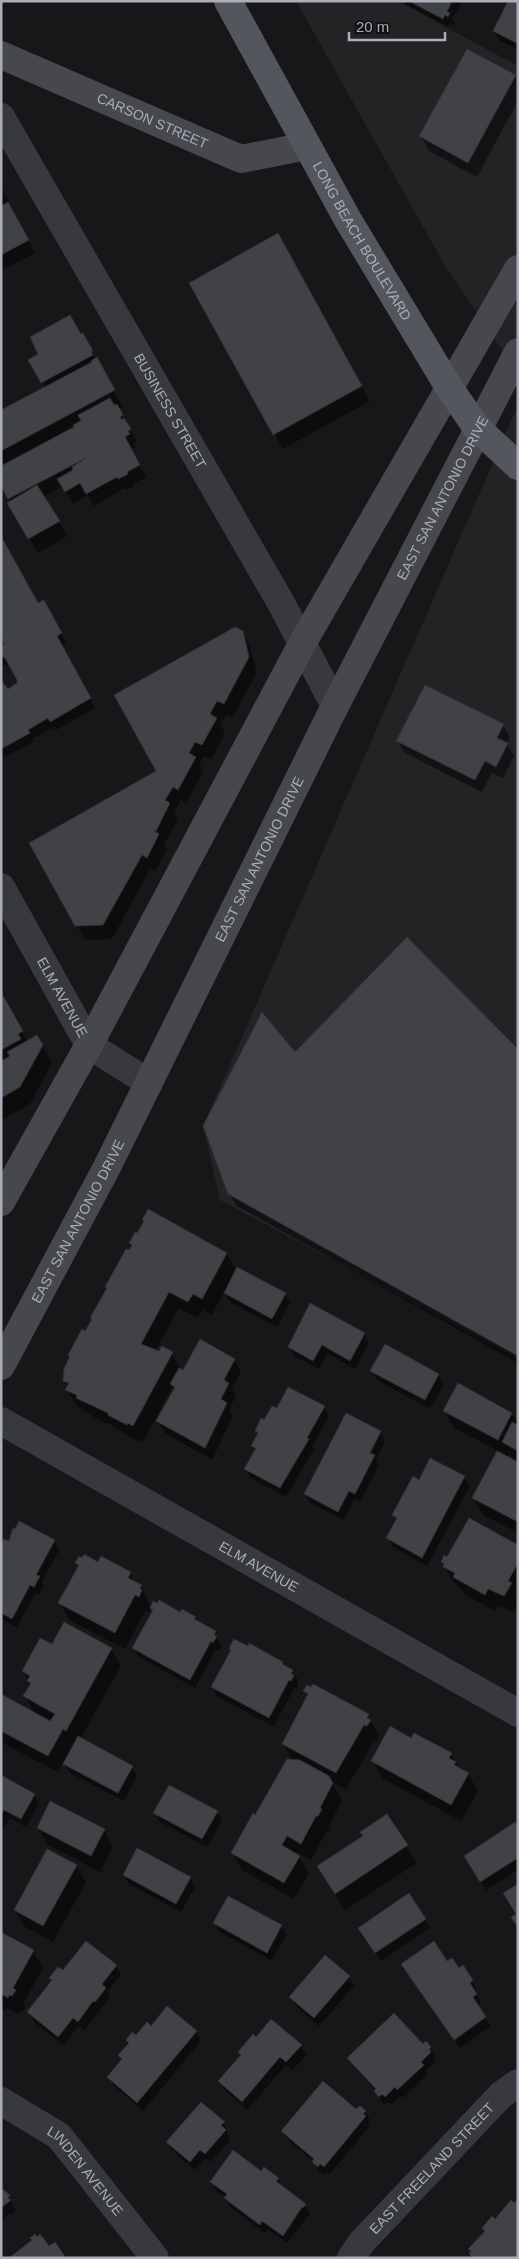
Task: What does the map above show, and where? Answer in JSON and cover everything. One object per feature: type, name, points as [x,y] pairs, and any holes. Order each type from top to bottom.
[{"type":"main road","name":"LONG BEACH BOULEVARD","points":[[228,1],[348,220],[450,389],[477,428],[518,466]]},
{"type":"main road","name":"CARSON STREET","points":[[1,55],[241,159],[308,146]]},
{"type":"main road","points":[[1,1202],[90,1045],[303,642],[518,269]]},
{"type":"main road","name":"EAST SAN ANTONIO DRIVE","points":[[1,1366],[107,1167],[335,706],[380,622],[477,428],[518,352]]},
{"type":"street","name":"BUSINESS STREET","points":[[1,117],[303,642],[335,706]]},
{"type":"street","name":"ELM AVENUE","points":[[1,887],[90,1045],[149,1083]]},
{"type":"street","name":"ELM AVENUE","points":[[1,1421],[518,1713]]},
{"type":"street","name":"EAST FREELAND STREET","points":[[351,2258],[361,2243],[494,2102],[518,2082]]},
{"type":"street","name":"LINDEN AVENUE","points":[[1,2101],[59,2136],[155,2258]]},
{"type":"shaded area","points":[[296,1],[398,1],[518,66],[518,374],[444,264]]},
{"type":"shaded area","points":[[518,405],[518,1359],[220,1200],[203,1126]]},
{"type":"building","points":[[409,1],[452,1],[447,12],[450,13],[448,17],[445,15],[443,19]]},
{"type":"building","points":[[508,1],[518,1],[518,44],[493,31]]},
{"type":"building","points":[[467,49],[516,75],[468,163],[419,136]]},
{"type":"building","points":[[8,202],[29,240],[1,255],[1,206]]},
{"type":"building","points":[[278,233],[362,386],[273,435],[189,283]]},
{"type":"building","points":[[70,315],[81,334],[83,333],[93,351],[91,352],[93,355],[41,383],[28,360],[38,354],[30,337]]},
{"type":"building","points":[[97,357],[115,390],[1,451],[1,410],[92,362]]},
{"type":"building","points":[[110,398],[114,405],[117,404],[123,415],[120,417],[122,420],[124,418],[131,429],[128,431],[130,434],[125,437],[140,465],[127,472],[128,474],[118,479],[117,477],[86,494],[80,483],[65,492],[57,479],[73,470],[72,467],[86,458],[8,499],[1,486],[1,466],[74,427],[73,425],[81,421],[78,415]]},
{"type":"building","points":[[37,485],[60,521],[28,539],[7,503]]},
{"type":"building","points":[[1,536],[38,603],[44,600],[62,633],[57,636],[91,698],[50,722],[48,718],[28,730],[30,733],[1,749],[1,680],[8,689],[17,683],[17,680],[5,658],[1,656],[1,645],[4,644],[1,638],[3,636],[1,633]]},
{"type":"building","points":[[235,627],[243,631],[249,657],[224,704],[217,701],[210,714],[217,718],[202,745],[195,742],[189,753],[196,757],[178,790],[173,787],[165,800],[170,803],[156,831],[153,830],[159,834],[147,858],[142,855],[103,925],[75,926],[29,843],[156,771],[114,695]]},
{"type":"building","points":[[425,685],[504,724],[497,738],[508,743],[496,767],[485,761],[475,780],[396,741]]},
{"type":"building","points":[[407,937],[518,1049],[518,1356],[228,1194],[203,1126],[262,1012],[295,1052]]},
{"type":"building","points":[[1,992],[23,1031],[18,1034],[21,1039],[1,1050]]},
{"type":"building","points":[[37,1035],[43,1045],[20,1087],[1,1098],[1,1061],[10,1056],[7,1052]]},
{"type":"building","points":[[148,1209],[227,1253],[202,1299],[193,1294],[188,1302],[169,1292],[141,1344],[159,1351],[162,1346],[173,1352],[133,1426],[128,1423],[127,1425],[108,1415],[108,1413],[76,1398],[77,1395],[65,1390],[69,1383],[63,1381],[64,1369],[70,1356],[68,1355],[82,1329],[85,1331],[92,1319],[90,1318],[107,1288],[105,1287],[126,1249],[129,1250],[132,1245],[129,1243],[144,1221],[142,1220]]},
{"type":"building","points":[[237,1267],[286,1293],[272,1319],[224,1293]]},
{"type":"building","points":[[310,1303],[365,1333],[350,1361],[322,1345],[313,1361],[288,1347]]},
{"type":"building","points":[[200,1339],[235,1359],[224,1380],[229,1383],[221,1399],[227,1403],[205,1448],[156,1421],[175,1387],[170,1384],[179,1368],[183,1370]]},
{"type":"building","points":[[385,1344],[439,1374],[425,1400],[370,1371]]},
{"type":"building","points":[[458,1383],[512,1413],[498,1440],[443,1411]]},
{"type":"building","points":[[288,1387],[325,1406],[307,1438],[309,1439],[280,1488],[244,1469],[256,1448],[251,1446],[258,1433],[255,1431],[261,1418],[264,1420],[272,1406],[277,1408]]},
{"type":"building","points":[[346,1413],[381,1431],[370,1453],[375,1455],[355,1494],[349,1491],[338,1512],[304,1494]]},
{"type":"building","points":[[512,1422],[518,1425],[518,1451],[502,1442]]},
{"type":"building","points":[[497,1451],[518,1462],[518,1522],[472,1498]]},
{"type":"building","points":[[430,1458],[465,1476],[422,1558],[386,1538],[397,1518],[392,1515],[413,1476],[419,1480]]},
{"type":"building","points":[[469,1518],[518,1545],[518,1563],[508,1581],[512,1583],[504,1596],[488,1589],[485,1595],[453,1577],[455,1573],[443,1567],[444,1563],[441,1562],[444,1555],[447,1557]]},
{"type":"building","points":[[19,1521],[55,1540],[36,1575],[40,1576],[34,1587],[30,1585],[12,1619],[1,1613],[1,1543],[4,1539],[9,1541],[13,1528],[15,1529]]},
{"type":"building","points":[[84,1554],[98,1562],[101,1556],[131,1572],[128,1578],[142,1585],[139,1597],[135,1595],[115,1633],[58,1603],[79,1565],[75,1563],[79,1556],[82,1558]]},
{"type":"building","points":[[159,1600],[180,1612],[182,1609],[196,1617],[194,1619],[216,1631],[214,1635],[217,1636],[213,1643],[211,1641],[190,1680],[132,1648],[153,1610],[150,1608],[153,1601],[157,1603]]},
{"type":"building","points":[[64,1622],[112,1648],[66,1731],[63,1729],[48,1756],[1,1731],[1,1694],[50,1721],[55,1714],[23,1696],[31,1683],[27,1681],[30,1676],[22,1671],[40,1638],[52,1644]]},
{"type":"building","points":[[234,1639],[248,1646],[249,1643],[283,1662],[282,1664],[293,1670],[291,1674],[294,1675],[291,1681],[289,1680],[269,1718],[211,1687],[231,1650],[229,1648]]},
{"type":"building","points":[[313,1684],[369,1714],[367,1718],[371,1720],[367,1726],[364,1725],[336,1773],[282,1744],[308,1694],[303,1691],[307,1685],[311,1687]]},
{"type":"building","points":[[390,1726],[411,1738],[414,1733],[452,1753],[449,1758],[456,1762],[454,1765],[469,1773],[451,1805],[371,1761]]},
{"type":"building","points":[[78,1736],[133,1766],[118,1793],[63,1764]]},
{"type":"building","points":[[287,1759],[300,1760],[329,1776],[333,1783],[320,1808],[322,1809],[318,1816],[316,1816],[301,1844],[287,1836],[282,1845],[300,1856],[284,1883],[231,1853],[253,1813],[255,1815]]},
{"type":"building","points":[[1,1775],[35,1794],[21,1819],[4,1810],[1,1815]]},
{"type":"building","points":[[169,1785],[218,1811],[202,1839],[153,1813]]},
{"type":"building","points":[[50,1801],[105,1829],[91,1856],[37,1828]]},
{"type":"building","points":[[387,1814],[408,1845],[335,1894],[317,1866],[363,1836],[360,1832]]},
{"type":"building","points":[[515,1822],[518,1827],[518,1858],[480,1882],[464,1856]]},
{"type":"building","points":[[137,1848],[191,1877],[176,1904],[123,1875]]},
{"type":"building","points":[[47,1849],[77,1865],[43,1926],[14,1910]]},
{"type":"building","points":[[518,1884],[518,1928],[511,1917],[516,1914],[503,1893]]},
{"type":"building","points":[[409,1893],[426,1919],[375,1953],[358,1928]]},
{"type":"building","points":[[228,1896],[282,1925],[267,1953],[213,1923]]},
{"type":"building","points":[[1,1932],[34,1950],[13,1988],[16,1990],[8,1998],[1,1994]]},
{"type":"building","points":[[86,1941],[117,1965],[102,1984],[106,1988],[95,2002],[93,2001],[78,2022],[73,2018],[58,2037],[27,2012],[52,1980],[49,1978],[58,1967],[63,1970]]},
{"type":"building","points":[[434,1941],[447,1961],[452,1958],[459,1968],[463,1965],[473,1980],[470,1983],[477,1994],[473,1997],[486,2017],[454,2040],[401,1964]]},
{"type":"building","points":[[325,1955],[350,1976],[314,2018],[289,1997]]},
{"type":"building","points":[[167,2006],[197,2031],[137,2103],[107,2077],[122,2059],[118,2055],[129,2043],[126,2040],[132,2032],[136,2035],[147,2022],[151,2026]]},
{"type":"building","points":[[394,2013],[423,2044],[426,2041],[431,2047],[429,2049],[431,2052],[421,2062],[424,2065],[397,2090],[395,2087],[385,2097],[382,2094],[379,2097],[374,2091],[376,2089],[347,2058]]},
{"type":"building","points":[[271,2019],[302,2045],[286,2062],[280,2057],[242,2102],[218,2081],[241,2055],[238,2052],[253,2034],[256,2037]]},
{"type":"building","points":[[323,2081],[356,2109],[360,2106],[366,2111],[363,2114],[366,2116],[324,2167],[320,2164],[318,2167],[312,2162],[314,2159],[281,2131]]},
{"type":"building","points":[[201,2102],[225,2122],[221,2125],[226,2130],[205,2154],[200,2150],[190,2162],[166,2142]]},
{"type":"building","points":[[233,2150],[261,2171],[264,2167],[279,2178],[276,2181],[306,2204],[283,2236],[262,2221],[260,2225],[224,2198],[227,2194],[210,2182]]},
{"type":"building","points":[[1,2188],[10,2195],[8,2198],[11,2200],[1,2208]]},
{"type":"building","points":[[511,2200],[514,2203],[518,2202],[518,2258],[479,2258],[477,2256],[473,2258],[469,2254],[471,2251],[468,2249],[485,2231],[482,2228],[492,2216],[495,2219]]},
{"type":"building","points":[[35,2234],[37,2237],[40,2234],[49,2246],[55,2242],[66,2258],[9,2258],[32,2240],[30,2238]]}]
